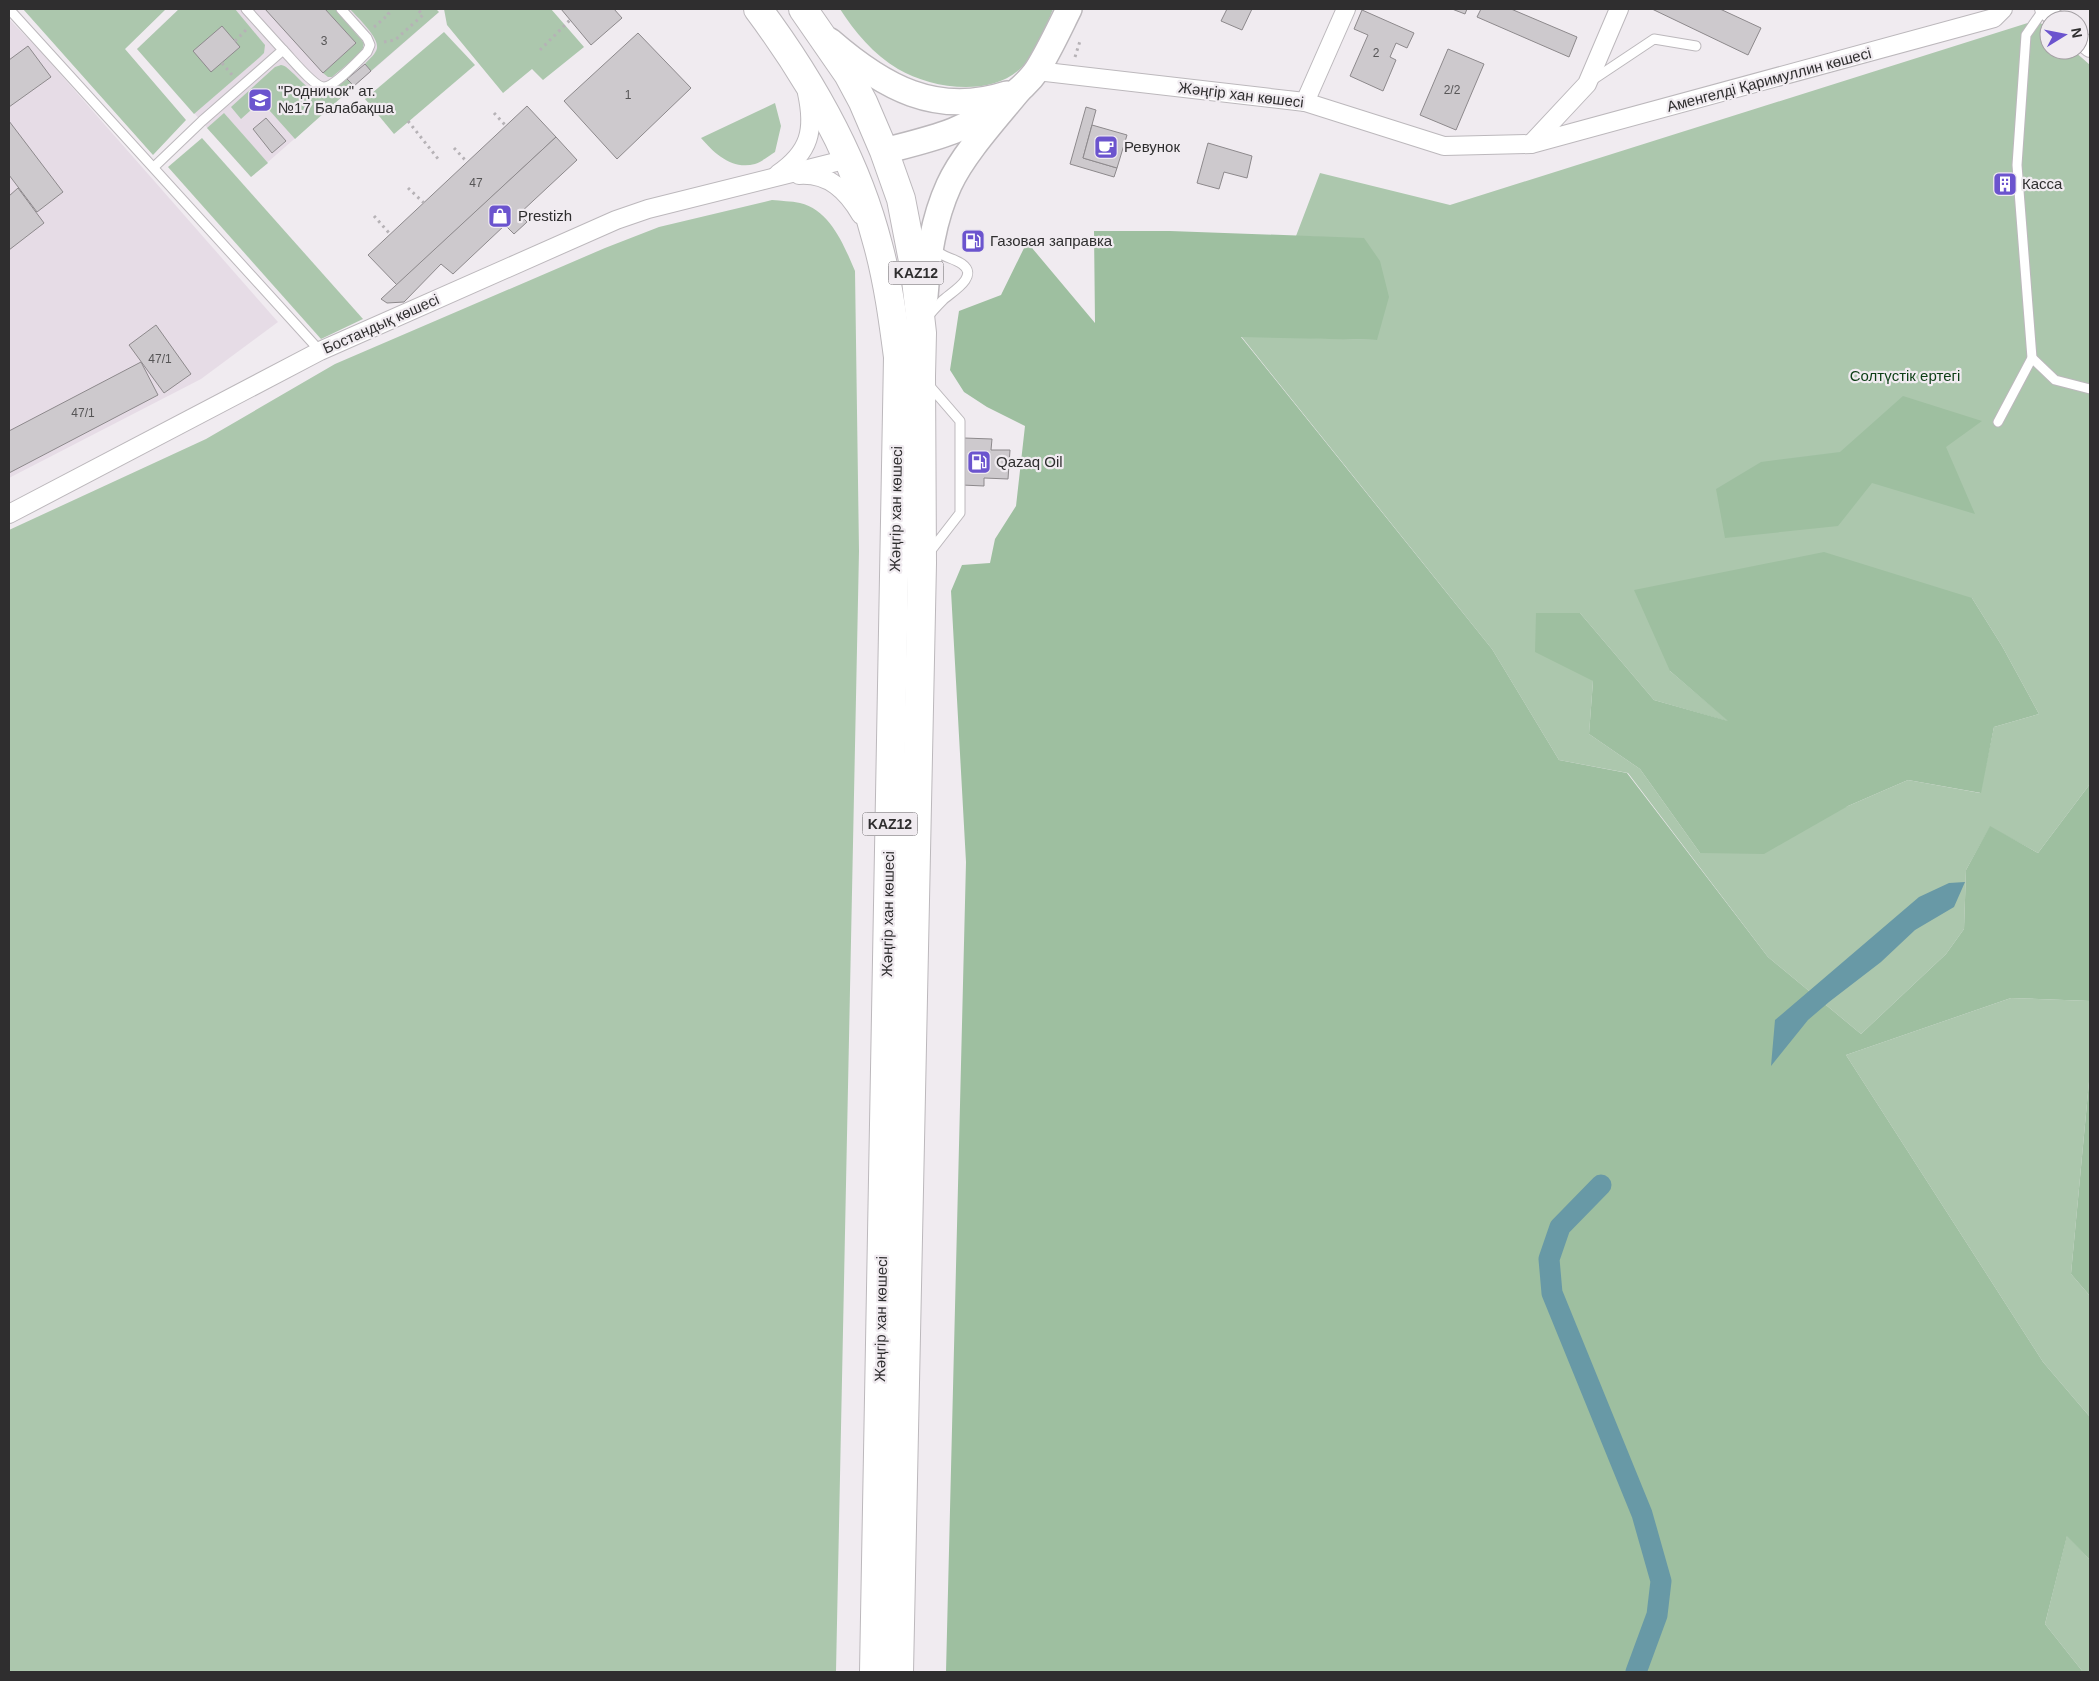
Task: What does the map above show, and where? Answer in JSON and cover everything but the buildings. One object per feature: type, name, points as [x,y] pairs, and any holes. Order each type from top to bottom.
[{"type":"main road","name":"Жәңгір хан көшесі","points":[[758,9],[792,55],[814,90],[848,160],[870,216],[878,244],[890,293],[898,357],[874,1672]]},
{"type":"main road","points":[[922,332],[928,259],[935,221],[949,183],[973,147],[1037,70],[1069,9]]},
{"type":"main road","name":"Жәңгір хан көшесі","points":[[809,17],[848,74],[863,102],[884,150],[901,199],[915,271],[922,332],[922,563],[899,1672]]},
{"type":"main road","points":[[809,17],[864,69],[906,92],[929,100],[952,102],[977,101],[1019,90]]},
{"type":"main road","points":[[848,160],[948,134],[970,125],[1019,90]]},
{"type":"street","points":[[1305,102],[1346,9]]},
{"type":"street","points":[[1531,144],[1587,84],[1619,9]]},
{"type":"street","name":"Аменгелді Қаримуллин көшесі","points":[[1531,144],[1994,18],[2003,9]]},
{"type":"street","points":[[771,178],[791,165],[807,145],[812,121],[808,94],[792,55]]},
{"type":"street","name":"Жәңгір хан көшесі","points":[[1037,70],[1305,102],[1444,146],[1531,144]]},
{"type":"street","points":[[771,178],[848,160]]},
{"type":"street","points":[[771,178],[810,174],[832,181],[851,199],[878,244]]},
{"type":"street","name":"Бостандық көшесі","points":[[9,514],[320,351],[616,220],[771,178]]},
{"type":"lane","points":[[9,9],[320,351]]},
{"type":"lane","points":[[246,9],[316,84],[324,87],[331,85],[360,59],[367,52],[370,45],[365,36],[341,9]]},
{"type":"lane","points":[[1998,422],[2032,358],[2017,165],[2026,36],[2039,22]]},
{"type":"lane","points":[[1587,84],[1654,39],[1696,46]]},
{"type":"lane","points":[[154,167],[202,121],[284,50]]},
{"type":"lane","points":[[922,332],[927,319],[935,307],[962,285],[966,276],[962,263],[943,256],[936,251],[933,232]]},
{"type":"lane","points":[[2032,358],[2055,380],[2090,388]]},
{"type":"lane","points":[[921,376],[960,421],[960,513],[922,563]]},
{"type":"path","points":[[370,45],[395,40],[423,15],[418,9]]},
{"type":"path","points":[[365,36],[389,14],[386,11]]},
{"type":"path","points":[[540,50],[570,20]]},
{"type":"path","points":[[249,79],[271,105],[267,108]]},
{"type":"path","points":[[494,113],[506,126]]},
{"type":"path","points":[[408,121],[439,160]]},
{"type":"path","points":[[454,148],[467,162]]},
{"type":"path","points":[[408,188],[424,203]]},
{"type":"path","points":[[374,216],[390,234]]},
{"type":"shaded area","name":"\"Родничок\" ат. №17 Балабақша","points":[[179,9],[436,9],[439,12],[251,177],[137,49]]},
{"type":"shaded area","points":[[9,19],[41,52],[278,322],[201,379],[9,478]]},
{"type":"green space","points":[[23,9],[166,9],[125,49],[186,120],[153,155]]},
{"type":"green space","points":[[179,9],[235,9],[265,45],[264,53],[260,57],[194,114],[137,49]]},
{"type":"green space","points":[[325,9],[335,9],[364,43],[362,52],[332,77],[328,77],[323,73],[356,43]]},
{"type":"green space","points":[[350,9],[436,9],[439,12],[371,71],[365,64],[375,52],[377,43],[375,38]]},
{"type":"green space","points":[[444,9],[551,9],[584,47],[543,80],[532,69],[503,93],[447,25]]},
{"type":"green space","points":[[840,9],[1053,9],[1037,46],[1023,66],[1010,76],[996,83],[962,87],[928,81],[898,69],[865,42]]},
{"type":"green space","name":"Солтүстік ертегі","points":[[2037,20],[2039,22],[2039,60],[2084,60],[2090,65],[2090,784],[2038,853],[1990,827],[1966,870],[1964,929],[1946,954],[1861,1034],[1768,957],[1628,773],[1559,760],[1492,649],[1241,336],[1377,340],[1364,239],[1296,236],[1320,173],[1450,205]],"holes":[[[1972,598],[2002,646],[2039,714],[1994,727],[1980,793],[1908,780],[1848,806],[1700,853],[1640,769],[1589,734],[1593,681],[1580,613],[1654,700],[1730,722],[1670,671]]]},
{"type":"green space","points":[[444,32],[475,65],[394,134],[365,99]]},
{"type":"green space","points":[[281,65],[288,68],[308,88],[319,93],[331,91],[347,79],[354,86],[295,139],[261,101],[241,119],[231,107],[275,67]]},
{"type":"green space","points":[[775,103],[781,126],[775,152],[755,164],[739,165],[731,163],[712,150],[701,138]]},
{"type":"green space","points":[[224,113],[268,163],[251,177],[207,128]]},
{"type":"green space","points":[[202,138],[363,319],[321,339],[168,167]]},
{"type":"green space","points":[[772,200],[800,203],[820,213],[835,230],[855,271],[859,551],[836,1672],[9,1672],[9,530],[206,439],[335,364],[605,248],[659,227]]},
{"type":"green space","points":[[1094,231],[1170,231],[1364,238],[1380,261],[1389,297],[1377,340],[1241,337],[1492,649],[1559,760],[1627,773],[1768,957],[1861,1034],[1946,954],[1964,929],[1966,870],[1990,826],[2038,853],[2090,784],[2090,1001],[2011,998],[1846,1055],[2043,1362],[2090,1417],[2090,1560],[2067,1536],[2045,1624],[2083,1672],[946,1672],[966,862],[951,591],[962,565],[990,563],[995,539],[1016,506],[1025,426],[987,407],[964,392],[950,370],[959,311],[1001,295],[1027,242],[1095,323]]},
{"type":"green space","points":[[1903,396],[1982,421],[1946,447],[1975,514],[1872,483],[1838,526],[1725,538],[1716,489],[1761,462],[1840,452]]},
{"type":"green space","points":[[1824,552],[1972,598],[2002,646],[2039,714],[1994,727],[1981,793],[1908,780],[1848,806],[1764,854],[1700,853],[1640,769],[1589,734],[1593,681],[1535,652],[1536,613],[1580,613],[1654,700],[1728,721],[1670,671],[1634,590]]},
{"type":"green space","points":[[2011,998],[2090,1001],[2090,1071],[2071,1274],[2090,1296],[2090,1417],[2043,1362],[1846,1055]]},
{"type":"green space","points":[[2090,1071],[2090,1296],[2071,1274]]},
{"type":"green space","points":[[2067,1535],[2090,1560],[2090,1672],[2083,1672],[2045,1624]]},
{"type":"water","points":[[1965,882],[1954,907],[1915,930],[1881,962],[1808,1020],[1771,1066],[1775,1020],[1919,897],[1949,883]]},
{"type":"waterway","points":[[1601,1185],[1560,1227],[1549,1259],[1552,1293],[1642,1514],[1661,1581],[1657,1615],[1636,1672]]},
{"type":"place","name":"\"Родничок\" ат. №17 Балабақша","points":[[260,100]]},
{"type":"place","name":"Ревунок","points":[[1106,147]]},
{"type":"place","name":"Касса","points":[[2005,184]]},
{"type":"place","name":"Prestizh","points":[[500,216]]},
{"type":"place","name":"Газовая заправка","points":[[973,241]]},
{"type":"place","name":"Qazaq Oil","points":[[979,462]]}]
